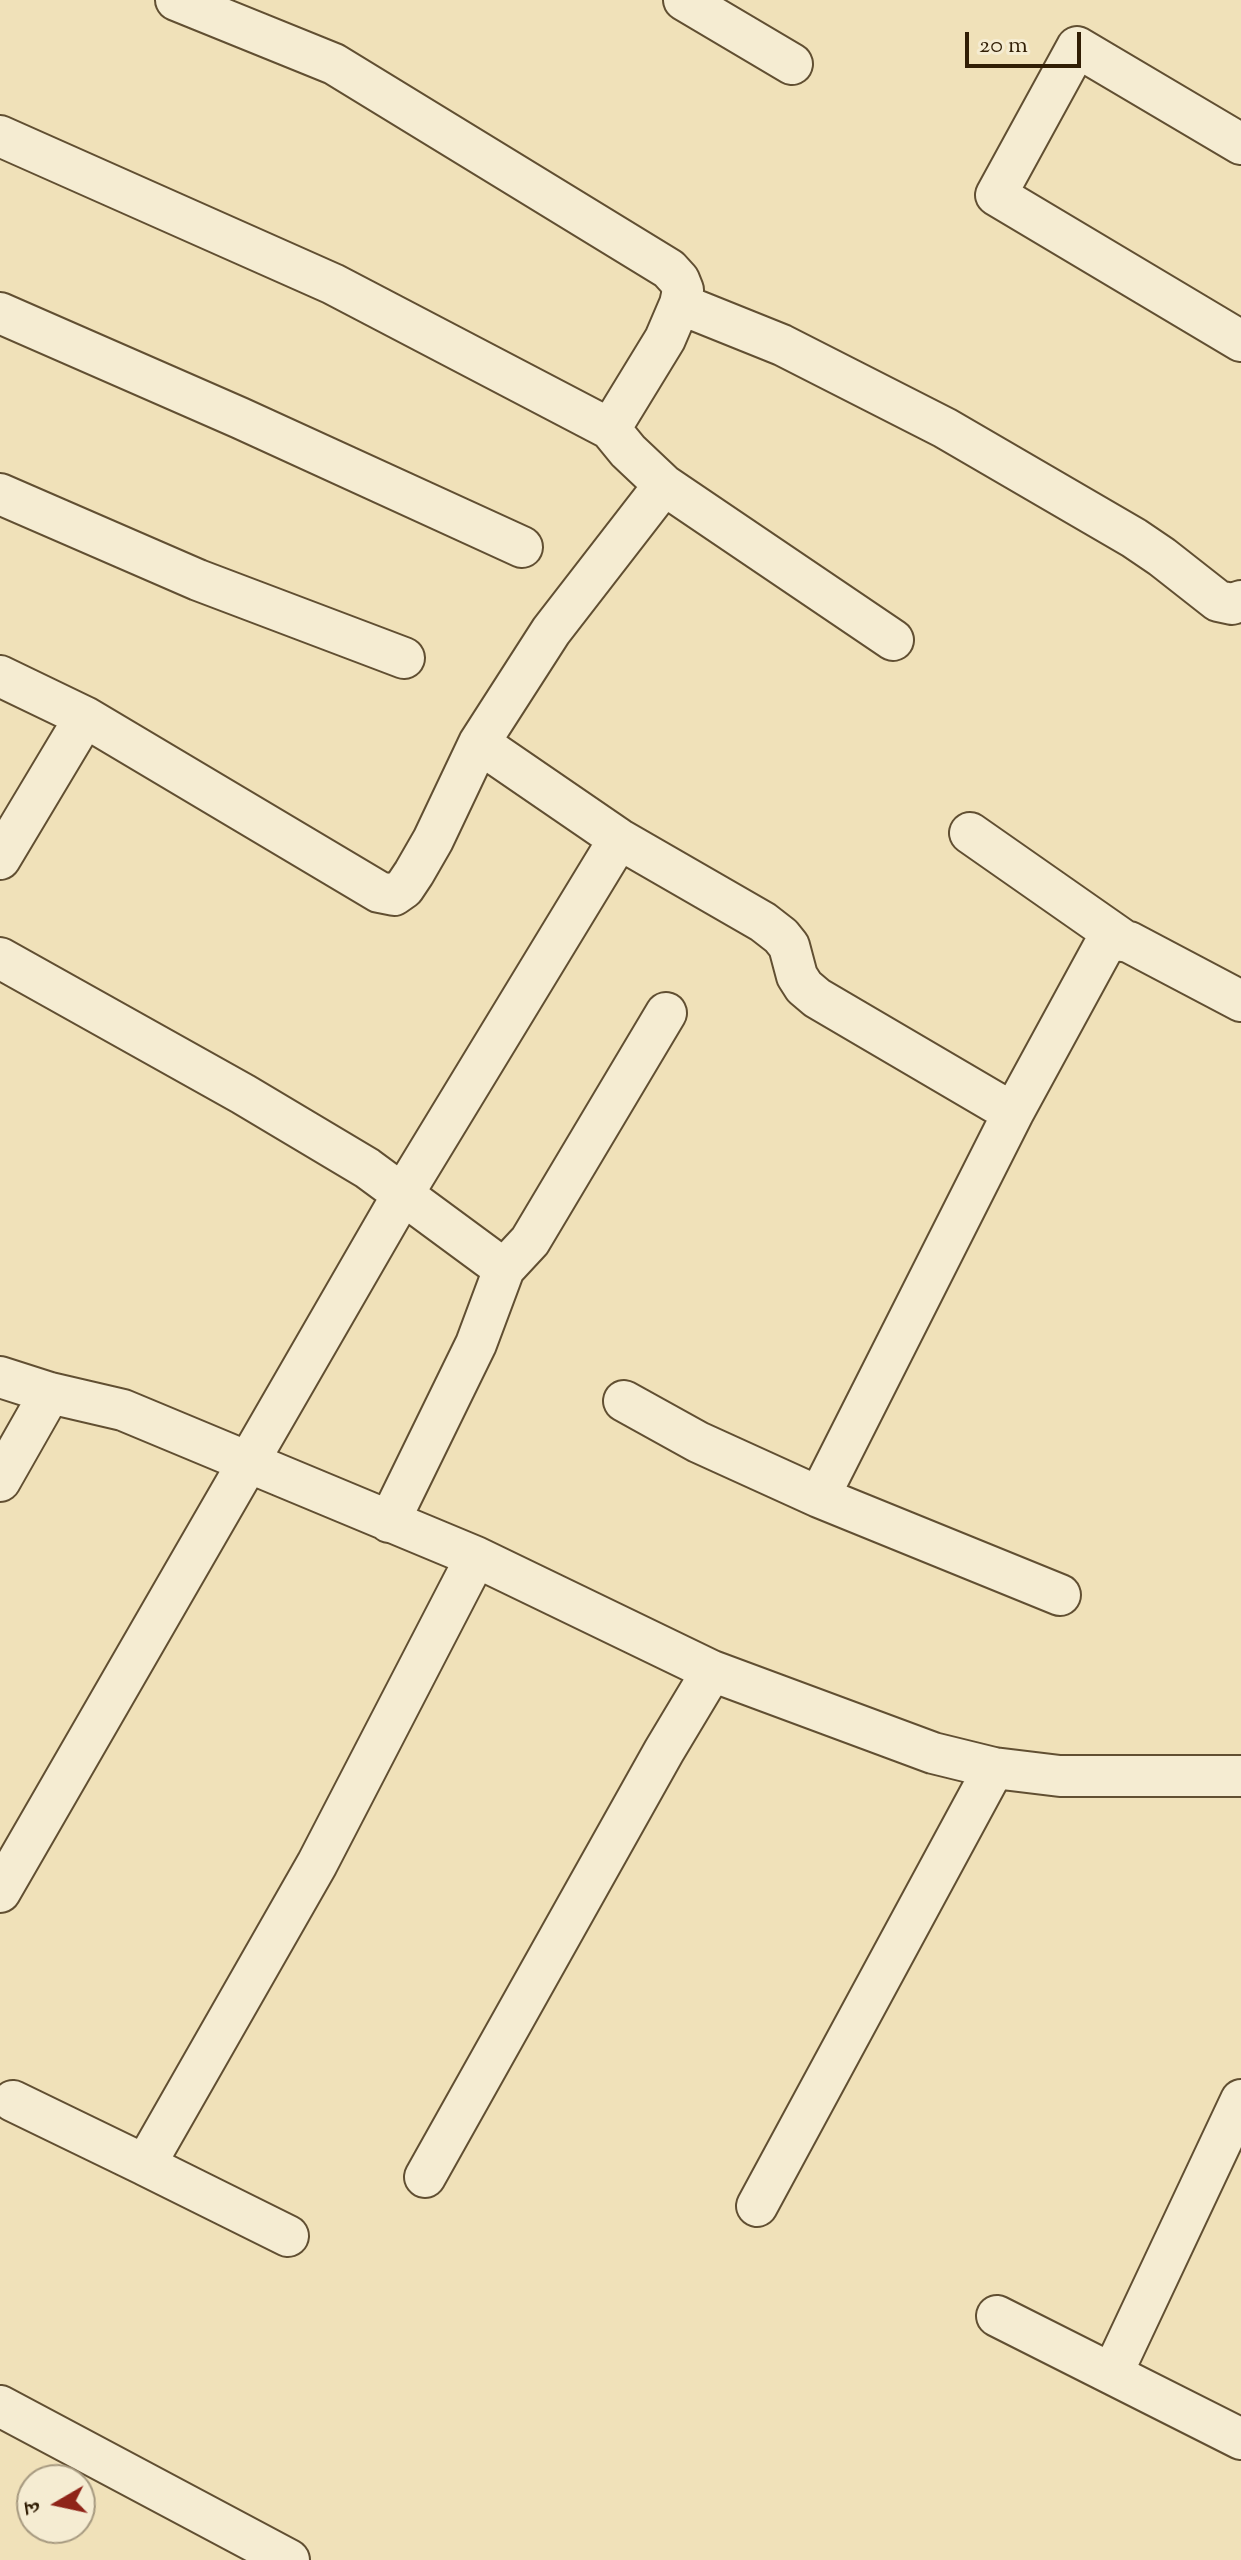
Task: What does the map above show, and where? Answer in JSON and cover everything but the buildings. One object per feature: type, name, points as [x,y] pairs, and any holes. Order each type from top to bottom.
[{"type":"street","points":[[176,0],[334,64],[669,269],[683,290],[680,304],[665,339],[610,429]]},
{"type":"street","points":[[684,0],[792,64]]},
{"type":"street","points":[[1241,144],[1077,47],[996,195],[1241,341]]},
{"type":"street","points":[[0,136],[333,284],[610,429],[664,485],[893,640]]},
{"type":"street","points":[[680,304],[782,345],[945,428],[1134,538],[1218,601],[1232,604],[1241,601]]},
{"type":"street","points":[[0,313],[522,547]]},
{"type":"street","points":[[0,676],[85,717],[387,895],[400,892],[433,840],[479,743],[551,631],[664,485]]},
{"type":"street","points":[[0,494],[198,580],[404,658]]},
{"type":"street","points":[[0,859],[85,717]]},
{"type":"street","points":[[479,743],[619,839],[763,922],[789,946],[797,976],[817,998],[1013,1113]]},
{"type":"street","points":[[970,833],[1123,940],[1241,1001]]},
{"type":"street","points":[[0,1892],[403,1194],[619,839]]},
{"type":"street","points":[[819,1497],[1013,1113],[1104,946],[1123,940]]},
{"type":"street","points":[[0,958],[243,1094],[367,1168],[504,1269]]},
{"type":"street","points":[[389,1522],[476,1344],[504,1269],[530,1241],[666,1013]]},
{"type":"street","points":[[0,1377],[50,1393],[123,1410],[476,1557],[712,1671],[933,1753],[994,1768],[1060,1776],[1241,1776]]},
{"type":"street","points":[[0,1481],[50,1393]]},
{"type":"street","points":[[624,1401],[698,1442],[819,1497],[1060,1595]]},
{"type":"street","points":[[145,2165],[317,1864],[476,1557]]},
{"type":"street","points":[[425,2177],[712,1671]]},
{"type":"street","points":[[757,2206],[994,1768]]},
{"type":"street","points":[[1112,2374],[1241,2100]]},
{"type":"street","points":[[13,2101],[288,2236]]},
{"type":"street","points":[[997,2316],[1241,2439]]},
{"type":"street","points":[[0,2406],[289,2560]]}]
